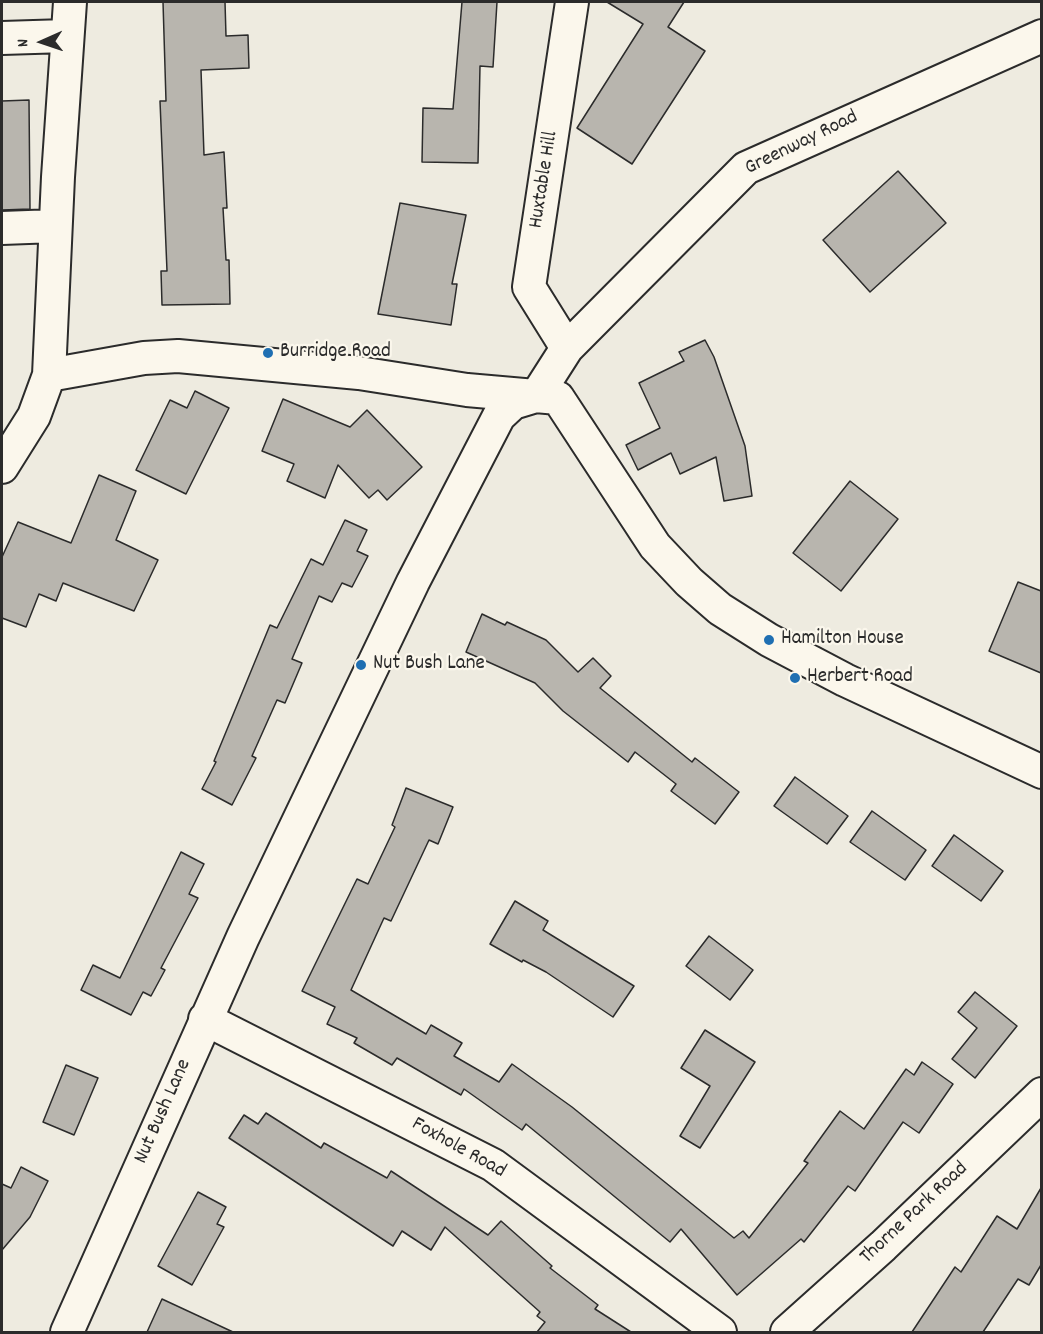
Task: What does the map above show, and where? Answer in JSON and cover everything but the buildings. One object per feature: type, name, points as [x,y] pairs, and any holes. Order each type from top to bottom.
[{"type":"street","points":[[6,452],[34,417],[49,375],[66,36],[70,2]]},
{"type":"street","name":"Huxtable Hill","points":[[567,348],[529,287],[572,2]]},
{"type":"street","points":[[2,38],[66,36]]},
{"type":"street","name":"Greenway Road","points":[[537,395],[567,348],[746,168],[1041,36]]},
{"type":"street","points":[[2,228],[56,226]]},
{"type":"street","points":[[49,375],[144,358],[178,356],[358,373],[467,390],[558,398],[655,546],[689,582],[720,609],[769,640],[845,680],[1041,772]]},
{"type":"street","name":"Nut Bush Lane","points":[[67,1332],[205,1019],[318,774],[413,582],[499,416],[513,403],[537,395]]},
{"type":"street","name":"Foxhole Road","points":[[205,1019],[493,1165],[720,1332]]},
{"type":"street","name":"Thorne Park Road","points":[[787,1332],[1022,1116],[1041,1094]]},
{"type":"place","name":"Burridge Road","points":[[268,353]]},
{"type":"place","name":"Hamilton House","points":[[769,640]]},
{"type":"place","name":"Nut Bush Lane","points":[[361,665]]},
{"type":"place","name":"Herbert Road","points":[[795,678]]}]
